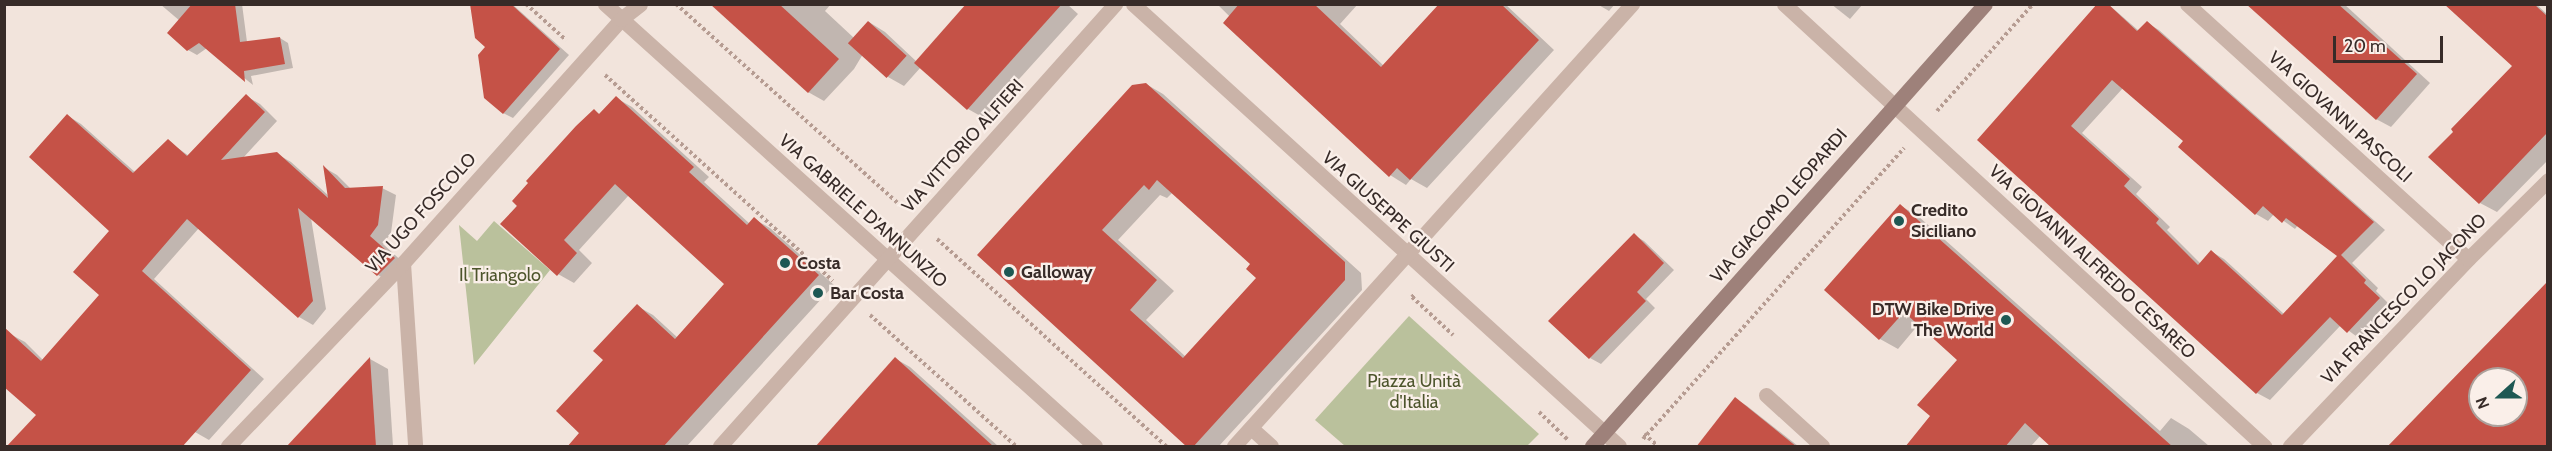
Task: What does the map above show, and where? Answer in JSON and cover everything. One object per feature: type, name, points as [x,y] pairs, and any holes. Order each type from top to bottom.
[{"type":"street","name":"VIA GABRIELE D'ANNUNZIO","points":[[605,4],[1095,447]]},
{"type":"street","name":"VIA UGO FOSCOLO","points":[[228,447],[404,263],[621,19],[640,4]]},
{"type":"street","name":"VIA VITTORIO ALFIERI","points":[[720,447],[1115,4]]},
{"type":"street","name":"VIA GIUSEPPE GIUSTI","points":[[1132,4],[1618,447]]},
{"type":"street","points":[[1234,447],[1632,4]]},
{"type":"street","name":"VIA GIOVANNI ALFREDO CESAREO","points":[[1784,4],[2264,447]]},
{"type":"street","name":"VIA GIACOMO LEOPARDI","points":[[1604,434],[1985,4]]},
{"type":"street","name":"VIA GIOVANNI PASCOLI","points":[[2187,4],[2468,259]]},
{"type":"street","name":"VIA FRANCESCO LO JACONO","points":[[2290,447],[2468,259],[2547,180]]},
{"type":"street","points":[[404,263],[415,447]]},
{"type":"street","points":[[1766,395],[1822,447]]},
{"type":"street","points":[[1251,428],[1271,447]]},
{"type":"street","points":[[1592,447],[1604,434]]},
{"type":"path","points":[[526,4],[1016,447]]},
{"type":"path","points":[[1658,447],[1646,436],[2033,4]]},
{"type":"green space","name":"Il Triangolo","points":[[494,221],[550,270],[474,365],[459,225],[477,241]]},
{"type":"green space","name":"Piazza Unità d'Italia","points":[[1409,316],[1539,434],[1527,446],[1345,446],[1315,420]]},
{"type":"building","points":[[192,4],[235,4],[240,42],[280,37],[285,64],[244,71],[245,82],[199,43],[187,51],[167,33]]},
{"type":"building","points":[[470,4],[511,4],[560,49],[503,114],[484,98],[478,55],[485,47],[475,38]]},
{"type":"building","points":[[710,4],[779,4],[839,59],[808,93]]},
{"type":"building","points":[[966,4],[1062,4],[967,110],[914,63]]},
{"type":"building","points":[[1239,4],[1314,4],[1381,67],[1439,4],[1501,4],[1539,40],[1410,180],[1397,168],[1389,177],[1223,23]]},
{"type":"building","points":[[2097,4],[2108,4],[2137,31],[2147,21],[2374,222],[2341,255],[2380,298],[2347,333],[2330,317],[2256,394],[1977,140]],"holes":[[[2112,80],[2183,141],[2178,147],[2255,215],[2263,206],[2282,223],[2286,218],[2337,256],[2282,315],[2211,250],[2198,265],[2156,223],[2159,219],[2124,186],[2130,179],[2071,126]]]},
{"type":"building","points":[[2246,4],[2338,4],[2417,74],[2376,120]]},
{"type":"building","points":[[2444,4],[2534,4],[2547,16],[2547,133],[2479,204],[2428,157],[2453,132],[2451,129],[2512,66]]},
{"type":"building","points":[[868,21],[907,56],[887,78],[848,43]]},
{"type":"building","points":[[1146,83],[1345,262],[1345,280],[1193,447],[1187,447],[977,255],[1132,85]],"holes":[[[1157,180],[1250,264],[1246,269],[1256,278],[1183,358],[1130,310],[1157,280],[1102,230],[1144,185],[1149,190]]]},
{"type":"building","points":[[246,94],[265,112],[221,160],[277,152],[328,198],[323,165],[345,188],[383,186],[378,225],[370,236],[395,258],[377,276],[298,208],[313,301],[298,318],[187,219],[142,271],[251,370],[182,447],[6,447],[36,415],[4,387],[4,327],[41,361],[99,295],[73,272],[109,231],[29,157],[67,114],[133,173],[168,139],[187,156]]},
{"type":"building","points":[[616,96],[694,167],[689,172],[747,225],[754,217],[819,275],[663,447],[567,447],[579,433],[556,411],[603,360],[593,351],[637,304],[675,339],[724,284],[615,184],[564,240],[577,253],[557,276],[500,224],[517,206],[512,201],[528,183],[526,181],[594,109],[599,114]]},
{"type":"building","points":[[1900,204],[2173,447],[2051,447],[2025,423],[2005,447],[1905,447],[1930,416],[1917,405],[1957,360],[1904,312],[1879,340],[1824,290]]},
{"type":"building","points":[[1634,233],[1664,263],[1637,292],[1646,301],[1589,359],[1548,321]]},
{"type":"building","points":[[2547,282],[2547,447],[2387,447]]},
{"type":"building","points":[[370,357],[376,447],[286,447]]},
{"type":"building","points":[[895,357],[994,447],[815,447]]},
{"type":"building","points":[[1735,397],[1797,447],[1696,447]]},
{"type":"place","name":"Credito Siciliano","points":[[1899,221]]},
{"type":"place","name":"Costa","points":[[785,263]]},
{"type":"place","name":"Galloway","points":[[1009,272]]},
{"type":"place","name":"Bar Costa","points":[[818,293]]},
{"type":"place","name":"DTW Bike Drive The World","points":[[2006,320]]}]
